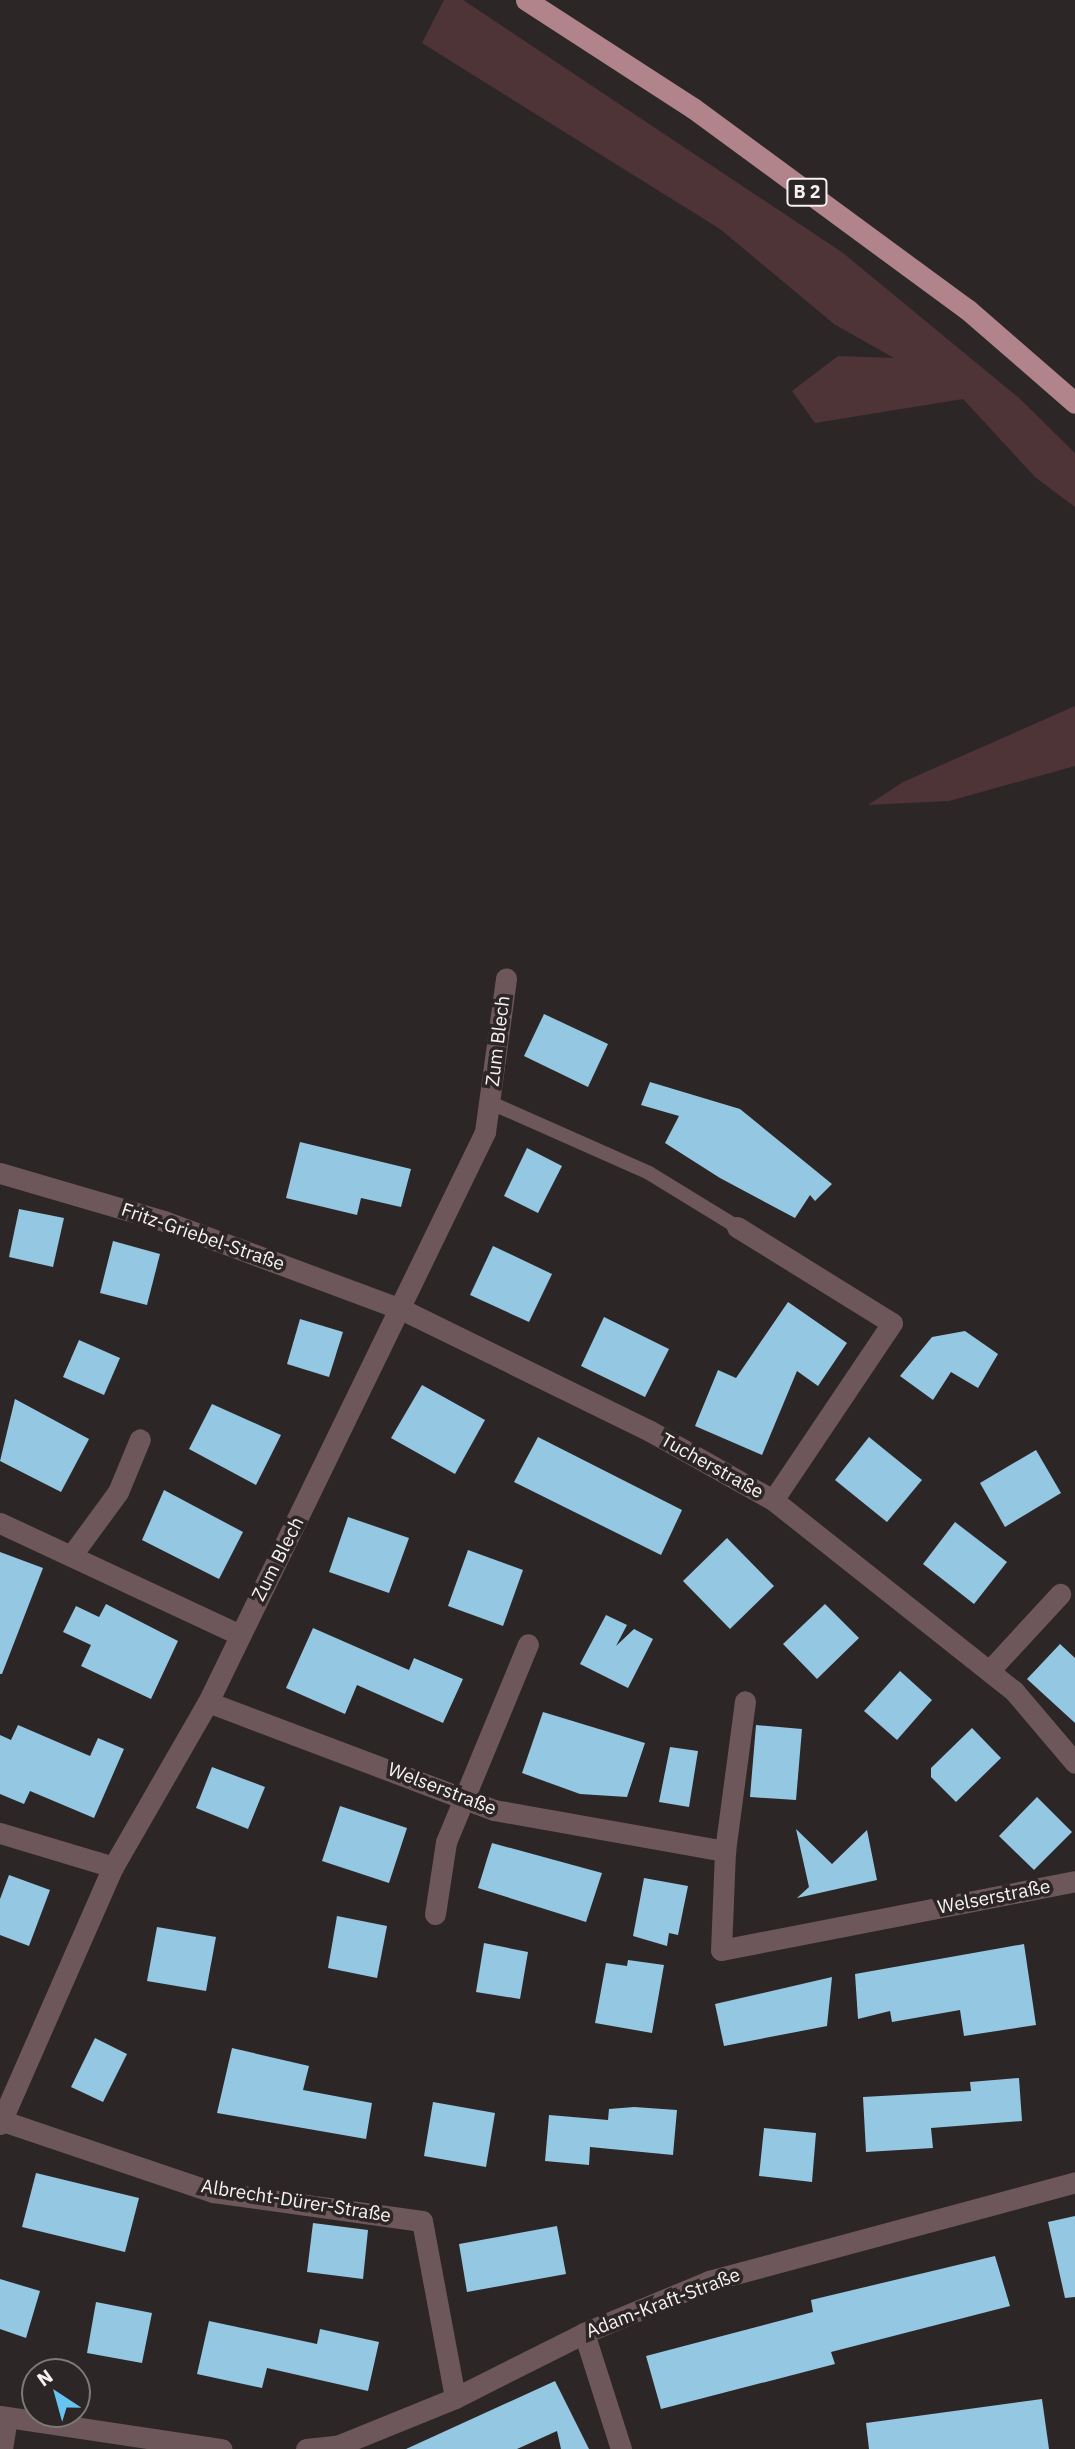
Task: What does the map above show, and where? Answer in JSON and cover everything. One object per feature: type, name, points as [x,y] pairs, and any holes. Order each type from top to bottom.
[{"type":"main road","name":"B 2","points":[[526,0],[693,108],[967,309],[1075,402]]},
{"type":"street","name":"Zum Blech","points":[[1,2121],[113,1867],[208,1702],[403,1310],[485,1132],[506,978]]},
{"type":"street","name":"Fritz-Griebel-Straße","points":[[0,1172],[164,1221],[403,1310]]},
{"type":"street","points":[[737,1227],[892,1323],[773,1500]]},
{"type":"street","name":"Tucherstraße","points":[[403,1310],[650,1431],[773,1500],[1014,1691],[1075,1763]]},
{"type":"street","points":[[71,1556],[118,1492],[140,1439]]},
{"type":"street","points":[[0,1523],[240,1635]]},
{"type":"street","points":[[989,1671],[1059,1594]]},
{"type":"street","points":[[435,1914],[446,1842],[527,1644]]},
{"type":"street","name":"Welserstraße","points":[[745,1701],[726,1851],[721,1950],[1075,1881]]},
{"type":"street","name":"Welserstraße","points":[[208,1702],[494,1810],[726,1851]]},
{"type":"street","points":[[0,1833],[113,1867]]},
{"type":"street","name":"Albrecht-Dürer-Straße","points":[[1,2121],[213,2192],[422,2221],[455,2398]]},
{"type":"street","name":"Adam-Kraft-Straße","points":[[306,2449],[337,2448],[455,2398],[584,2333],[709,2281],[1075,2182]]},
{"type":"street","points":[[584,2333],[621,2449]]},
{"type":"street","points":[[2,2449],[3,2417],[222,2449]]},
{"type":"lane","points":[[489,1102],[649,1173],[737,1227]]},
{"type":"shaded area","points":[[444,0],[463,0],[843,253],[1019,398],[1075,453],[1075,507],[1035,477],[963,399],[815,423],[792,391],[838,356],[894,358],[834,324],[720,229],[422,43]]},
{"type":"shaded area","points":[[1075,706],[1075,766],[949,801],[868,805],[903,782]]},
{"type":"building","points":[[544,1014],[608,1044],[588,1087],[524,1056]]},
{"type":"building","points":[[650,1082],[740,1109],[832,1184],[815,1201],[810,1195],[795,1218],[720,1178],[665,1143],[679,1116],[641,1105]]},
{"type":"building","points":[[300,1142],[411,1169],[401,1207],[361,1198],[357,1215],[286,1198]]},
{"type":"building","points":[[527,1148],[562,1166],[538,1213],[504,1196]]},
{"type":"building","points":[[19,1209],[64,1218],[53,1267],[9,1257]]},
{"type":"building","points":[[113,1241],[160,1254],[147,1305],[100,1293]]},
{"type":"building","points":[[493,1246],[552,1274],[529,1322],[470,1295]]},
{"type":"building","points":[[788,1302],[847,1343],[818,1386],[797,1371],[762,1455],[695,1426],[718,1370],[736,1378]]},
{"type":"building","points":[[604,1317],[669,1349],[645,1397],[581,1366]]},
{"type":"building","points":[[300,1319],[343,1332],[329,1377],[287,1364]]},
{"type":"building","points":[[965,1331],[998,1354],[978,1388],[951,1372],[933,1400],[900,1376],[932,1337]]},
{"type":"building","points":[[79,1340],[120,1358],[104,1395],[63,1377]]},
{"type":"building","points":[[422,1385],[485,1420],[455,1474],[391,1438]]},
{"type":"building","points":[[15,1399],[89,1439],[61,1492],[0,1461]]},
{"type":"building","points":[[212,1404],[281,1435],[256,1485],[189,1449]]},
{"type":"building","points":[[538,1437],[682,1510],[661,1555],[514,1482]]},
{"type":"building","points":[[869,1437],[922,1480],[887,1522],[835,1480]]},
{"type":"building","points":[[1036,1450],[1061,1493],[1005,1527],[980,1483]]},
{"type":"building","points":[[164,1490],[243,1532],[219,1579],[142,1540]]},
{"type":"building","points":[[348,1517],[409,1538],[389,1593],[329,1572]]},
{"type":"building","points":[[955,1522],[1007,1562],[974,1604],[923,1564]]},
{"type":"building","points":[[727,1538],[774,1586],[730,1629],[683,1581]]},
{"type":"building","points":[[468,1550],[523,1570],[503,1626],[448,1606]]},
{"type":"building","points":[[0,1552],[43,1568],[2,1674],[0,1674]]},
{"type":"building","points":[[106,1604],[178,1641],[151,1699],[81,1666],[91,1645],[63,1632],[76,1606],[99,1617]]},
{"type":"building","points":[[825,1604],[859,1638],[817,1679],[783,1644]]},
{"type":"building","points":[[606,1615],[627,1625],[616,1646],[634,1629],[653,1639],[628,1688],[580,1664]]},
{"type":"building","points":[[313,1628],[409,1670],[414,1658],[463,1679],[443,1723],[357,1685],[345,1714],[286,1688]]},
{"type":"building","points":[[1060,1644],[1075,1658],[1075,1723],[1027,1679]]},
{"type":"building","points":[[900,1671],[932,1700],[897,1740],[864,1711]]},
{"type":"building","points":[[543,1712],[645,1743],[627,1797],[580,1794],[522,1773]]},
{"type":"building","points":[[18,1725],[90,1756],[98,1738],[124,1749],[94,1818],[30,1791],[24,1804],[0,1794],[0,1735],[11,1740]]},
{"type":"building","points":[[756,1725],[802,1729],[796,1800],[750,1797]]},
{"type":"building","points":[[972,1728],[1001,1758],[956,1802],[931,1777],[931,1768]]},
{"type":"building","points":[[670,1747],[698,1751],[689,1807],[659,1802]]},
{"type":"building","points":[[212,1767],[265,1787],[248,1829],[196,1808]]},
{"type":"building","points":[[1037,1797],[1072,1832],[1034,1870],[999,1836]]},
{"type":"building","points":[[340,1806],[407,1828],[389,1883],[322,1861]]},
{"type":"building","points":[[796,1829],[832,1864],[867,1830],[877,1880],[797,1898],[809,1887]]},
{"type":"building","points":[[492,1843],[602,1873],[586,1922],[478,1888]]},
{"type":"building","points":[[9,1875],[50,1890],[29,1946],[0,1935],[0,1899]]},
{"type":"building","points":[[644,1878],[688,1886],[678,1935],[669,1933],[667,1946],[633,1936]]},
{"type":"building","points":[[337,1916],[387,1926],[377,1978],[328,1968]]},
{"type":"building","points":[[157,1927],[216,1937],[206,1991],[147,1981]]},
{"type":"building","points":[[484,1943],[528,1952],[520,1999],[476,1992]]},
{"type":"building","points":[[1024,1944],[1036,2025],[964,2036],[960,2010],[892,2022],[890,2011],[858,2019],[855,1974]]},
{"type":"building","points":[[628,1960],[664,1965],[652,2033],[595,2023],[606,1963],[627,1966]]},
{"type":"building","points":[[832,1977],[827,2026],[724,2046],[715,2004]]},
{"type":"building","points":[[95,2038],[127,2054],[103,2102],[71,2087]]},
{"type":"building","points":[[232,2048],[309,2066],[303,2090],[372,2103],[366,2139],[217,2113]]},
{"type":"building","points":[[1019,2078],[1022,2121],[931,2128],[933,2148],[866,2152],[863,2097],[971,2091],[970,2082]]},
{"type":"building","points":[[433,2102],[495,2113],[486,2167],[424,2156]]},
{"type":"building","points":[[634,2107],[677,2110],[673,2155],[590,2147],[589,2165],[545,2161],[549,2115],[608,2120],[609,2109]]},
{"type":"building","points":[[764,2128],[816,2133],[812,2182],[759,2176]]},
{"type":"building","points":[[36,2173],[139,2198],[125,2252],[22,2227]]},
{"type":"building","points":[[1075,2216],[1075,2297],[1065,2298],[1048,2222]]},
{"type":"building","points":[[313,2223],[368,2230],[363,2279],[307,2272]]},
{"type":"building","points":[[557,2226],[566,2274],[467,2292],[459,2244]]},
{"type":"building","points":[[995,2256],[1010,2306],[831,2352],[835,2364],[661,2409],[646,2356],[813,2312],[811,2300]]},
{"type":"building","points":[[0,2279],[40,2291],[26,2338],[0,2329]]},
{"type":"building","points":[[96,2302],[152,2313],[142,2363],[87,2353]]},
{"type":"building","points":[[209,2321],[317,2344],[320,2329],[379,2342],[368,2391],[267,2368],[262,2388],[197,2374]]},
{"type":"building","points":[[555,2381],[589,2449],[561,2449],[557,2431],[517,2449],[406,2449]]},
{"type":"building","points":[[1042,2399],[1049,2449],[869,2449],[866,2423]]}]
